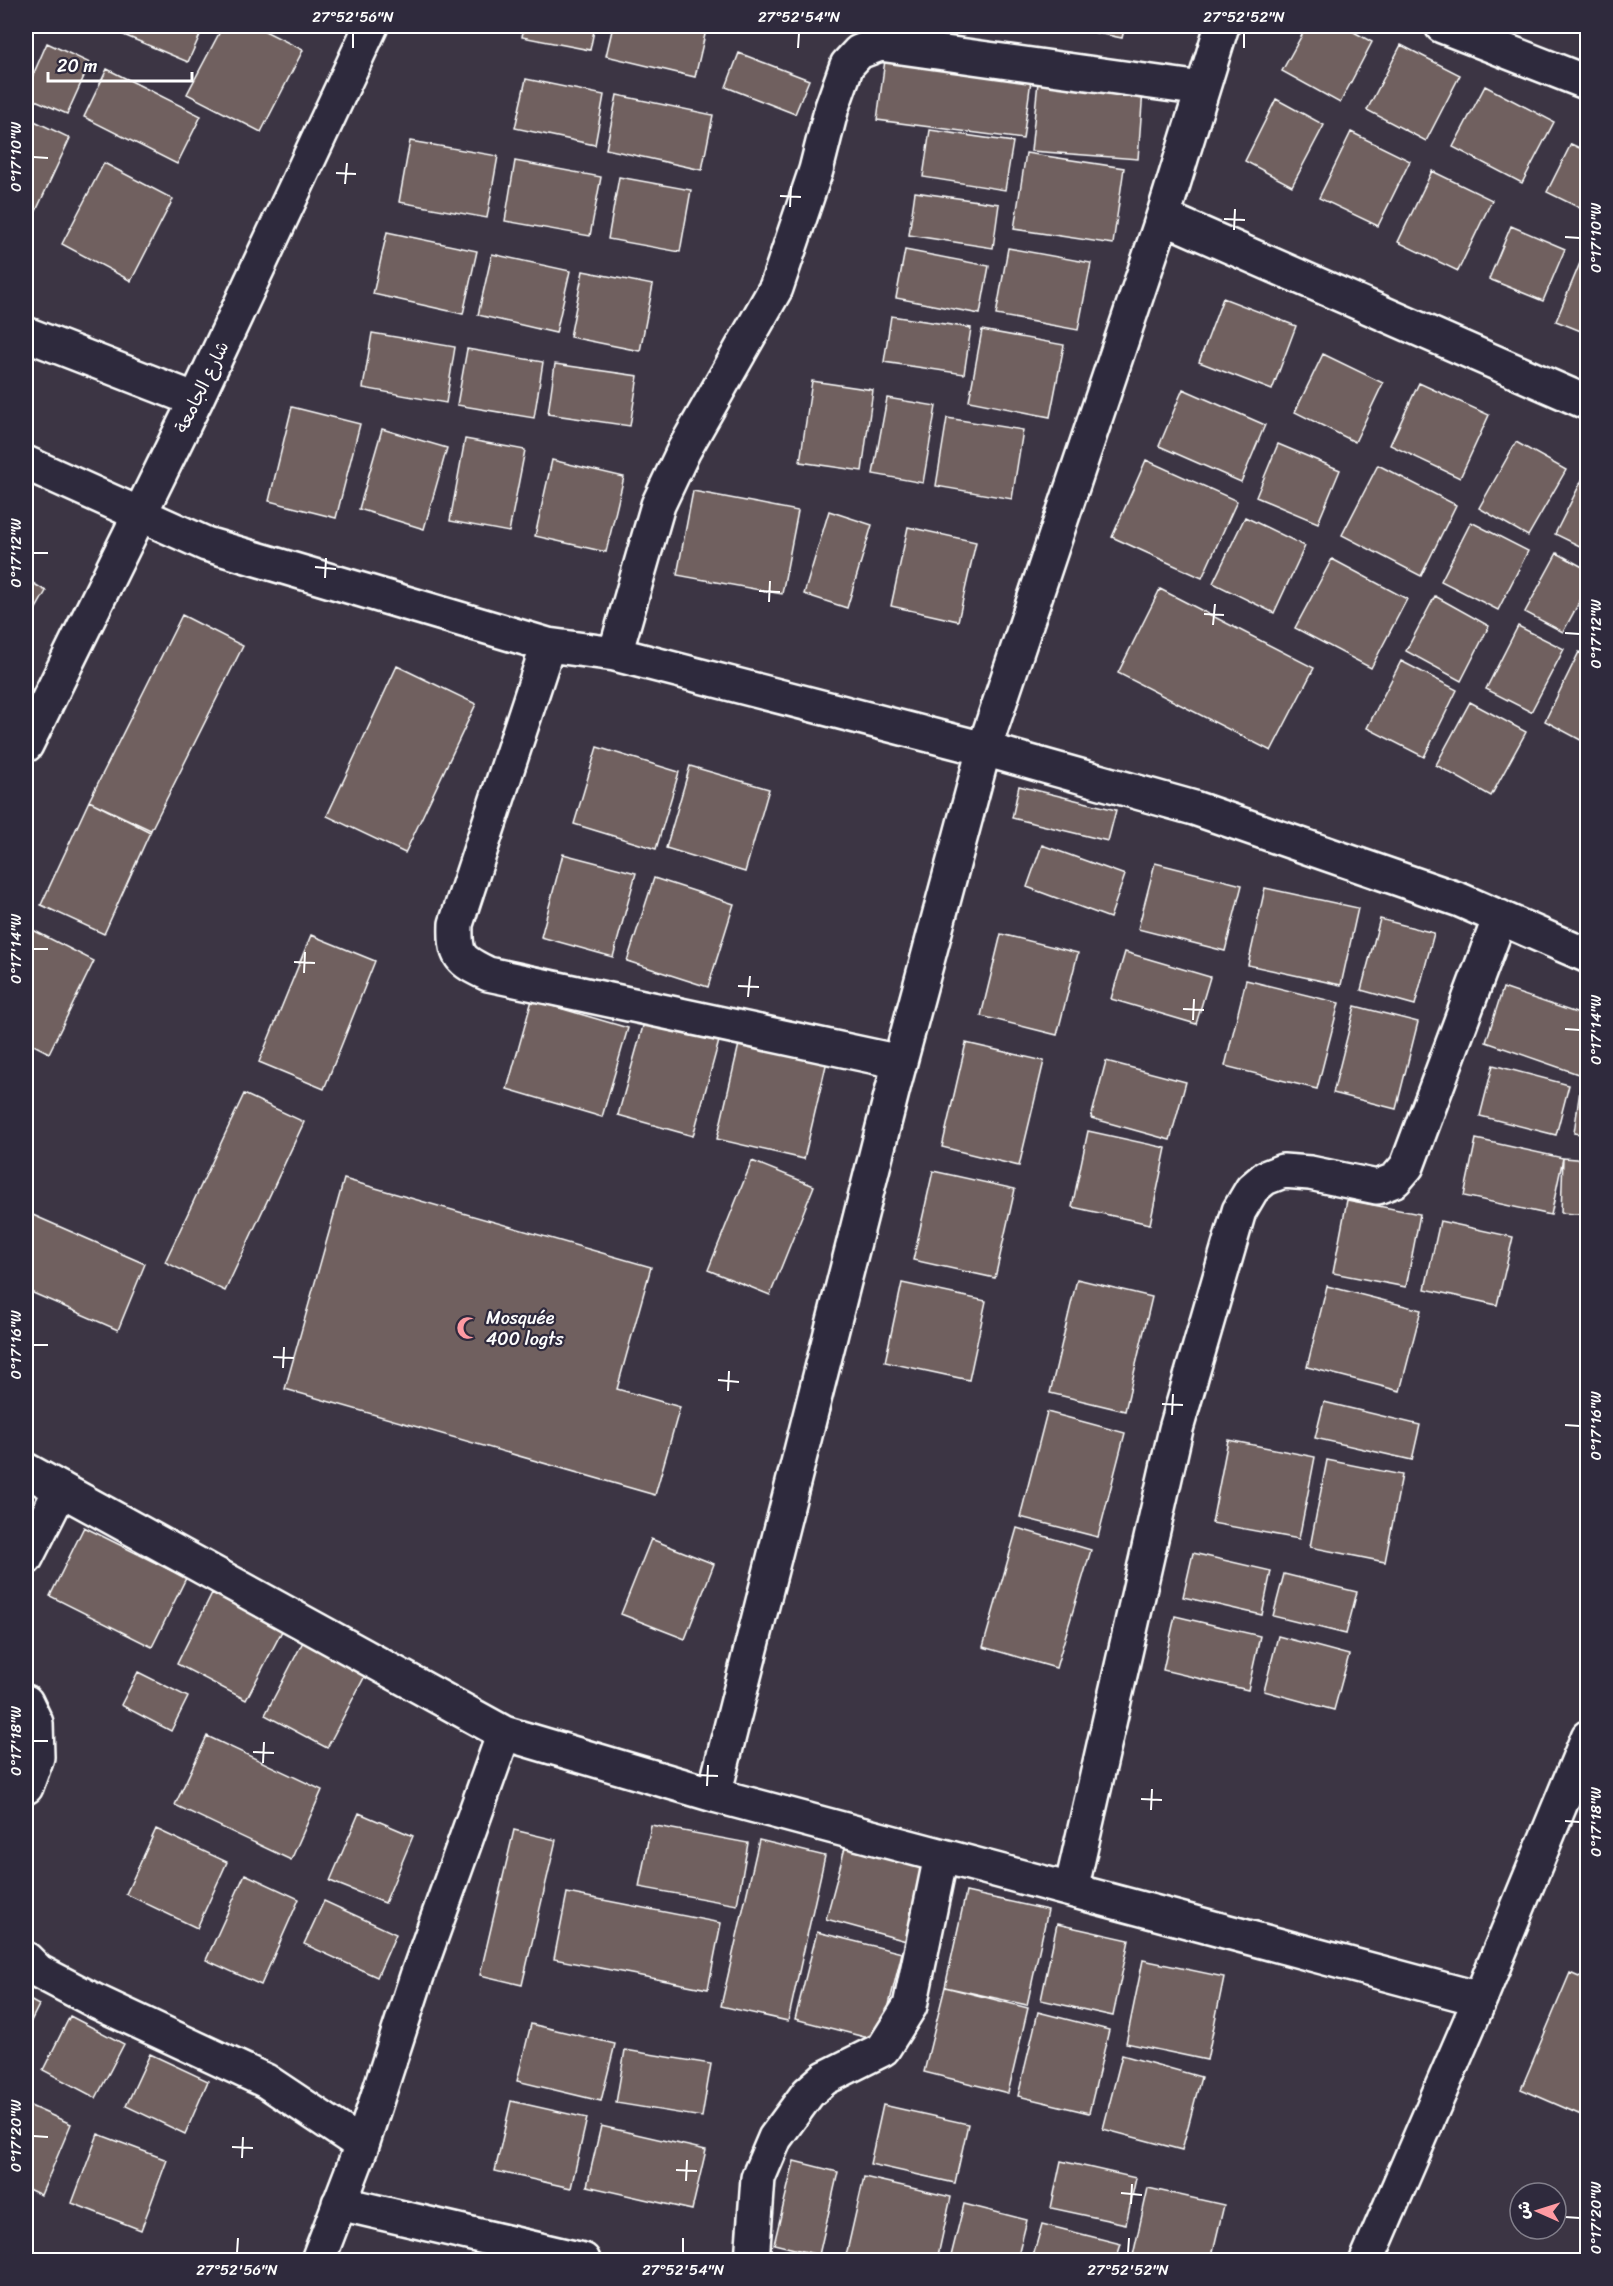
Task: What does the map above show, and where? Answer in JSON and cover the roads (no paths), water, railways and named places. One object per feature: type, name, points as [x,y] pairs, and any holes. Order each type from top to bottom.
[{"type":"street","name":"شارع الجامعة","points":[[26,745],[196,400],[371,26]]},
{"type":"street","points":[[714,1794],[900,1062],[984,749],[1163,217],[1222,26]]},
{"type":"street","points":[[1442,26],[1587,83]]},
{"type":"street","points":[[615,654],[658,505],[684,450],[776,288],[816,170],[832,107],[847,65],[859,52],[880,44],[1202,89]]},
{"type":"street","points":[[1163,217],[1587,403]]},
{"type":"street","points":[[26,334],[196,400]]},
{"type":"street","points":[[26,462],[206,544],[548,645],[615,654],[984,749],[1194,808],[1460,900],[1587,956]]},
{"type":"street","points":[[548,645],[456,924],[456,948],[468,964],[488,974],[900,1062]]},
{"type":"street","points":[[1071,1890],[1176,1429],[1239,1210],[1252,1189],[1265,1178],[1283,1172],[1310,1173],[1377,1187],[1395,1180],[1407,1166],[1500,917]]},
{"type":"street","points":[[26,1470],[504,1733],[714,1794],[941,1856],[1480,1999]]},
{"type":"street","points":[[26,1558],[61,1489]]},
{"type":"street","points":[[26,1702],[36,1723],[37,1757],[26,1787]]},
{"type":"street","points":[[318,2260],[362,2145],[417,1976],[504,1733]]},
{"type":"street","points":[[1370,2259],[1587,1737]]},
{"type":"street","points":[[752,2260],[758,2178],[775,2138],[808,2093],[825,2078],[883,2049],[910,2006],[941,1856]]},
{"type":"street","points":[[26,1959],[38,1971],[97,2002],[266,2081],[362,2145]]},
{"type":"street","points":[[339,2203],[583,2260]]},
{"type":"place","name":"Mosquée 400 logts","points":[[468,1328]]}]
